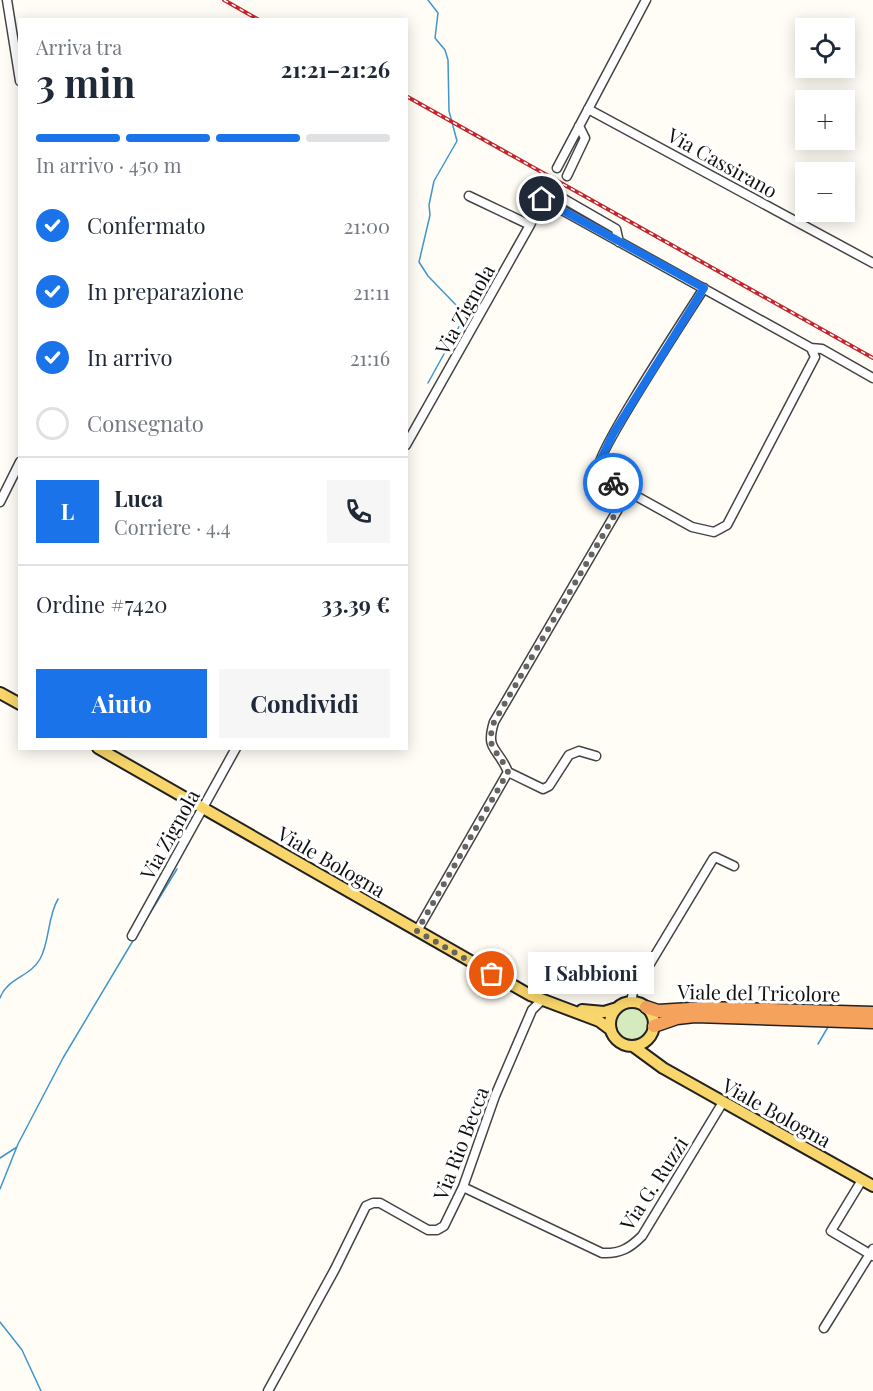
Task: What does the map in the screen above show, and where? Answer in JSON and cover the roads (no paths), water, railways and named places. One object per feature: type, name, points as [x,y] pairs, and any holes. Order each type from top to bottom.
[{"type":"highway","name":"Viale del Tricolore","points":[[646,1007],[658,1011],[706,1008],[873,1013]]},
{"type":"highway","name":"Viale del Tricolore","points":[[652,1031],[677,1018],[694,1016],[873,1022]]},
{"type":"main road","points":[[0,693],[18,703]]},
{"type":"main road","name":"Viale Bologna","points":[[101,750],[545,1002]]},
{"type":"main road","points":[[545,1002],[590,1012],[604,1012],[631,1002],[646,1007],[652,1016],[653,1050],[663,1068]]},
{"type":"main road","points":[[545,1002],[599,1021],[619,1042],[633,1046],[640,1045],[652,1031]]},
{"type":"main road","points":[[610,1030],[611,1016],[617,1008]]},
{"type":"main road","name":"Viale Bologna","points":[[633,1046],[663,1068],[873,1186]]},
{"type":"street","points":[[7,0],[18,69]]},
{"type":"street","points":[[557,168],[646,0]]},
{"type":"street","name":"Via Cassirano","points":[[588,109],[873,263]]},
{"type":"street","points":[[567,176],[585,138],[579,126]]},
{"type":"street","name":"Via Zignola","points":[[408,441],[530,225],[548,188]]},
{"type":"street","points":[[558,195],[616,229],[619,242]]},
{"type":"street","points":[[469,196],[530,225]]},
{"type":"street","points":[[542,199],[811,348],[822,349],[873,378]]},
{"type":"street","points":[[704,288],[613,434],[599,463],[599,468],[609,481],[628,492],[692,527],[714,532],[727,525],[814,357],[811,348]]},
{"type":"street","points":[[0,502],[18,466]]},
{"type":"street","points":[[596,756],[579,751],[569,755],[549,786],[543,789],[508,772],[505,764],[490,744],[490,735],[494,722],[628,492]]},
{"type":"street","name":"Via Zignola","points":[[132,936],[235,750]]},
{"type":"street","points":[[417,931],[508,772]]},
{"type":"street","points":[[631,1002],[633,992],[713,859],[716,857],[734,866]]},
{"type":"street","name":"Via Rio Becca","points":[[268,1391],[335,1269],[366,1206],[380,1203],[428,1230],[437,1230],[444,1226],[463,1187],[495,1096],[532,1010],[545,1002]]},
{"type":"street","name":"Via G. Ruzzi","points":[[463,1187],[603,1253],[615,1254],[630,1248],[642,1236],[723,1102]]},
{"type":"street","points":[[824,1328],[872,1253],[831,1231],[862,1180]]},
{"type":"waterway","points":[[428,0],[438,13],[435,38],[445,50],[448,60],[449,111],[457,141],[434,181],[429,205],[430,215],[419,262],[428,276],[461,313],[461,323],[428,383]]},
{"type":"waterway","points":[[141,928],[177,869]]},
{"type":"waterway","points":[[0,998],[8,986],[31,970],[40,959],[54,906],[58,899]]},
{"type":"waterway","points":[[0,1189],[18,1144],[63,1058],[134,939]]},
{"type":"waterway","points":[[818,1044],[828,1027]]},
{"type":"waterway","points":[[0,1158],[17,1147]]},
{"type":"waterway","points":[[0,1322],[22,1350],[41,1391]]},
{"type":"railway","points":[[224,0],[256,18]]},
{"type":"railway","points":[[408,97],[873,358]]},
{"type":"place","name":"I Sabbioni","points":[[492,974]]}]
